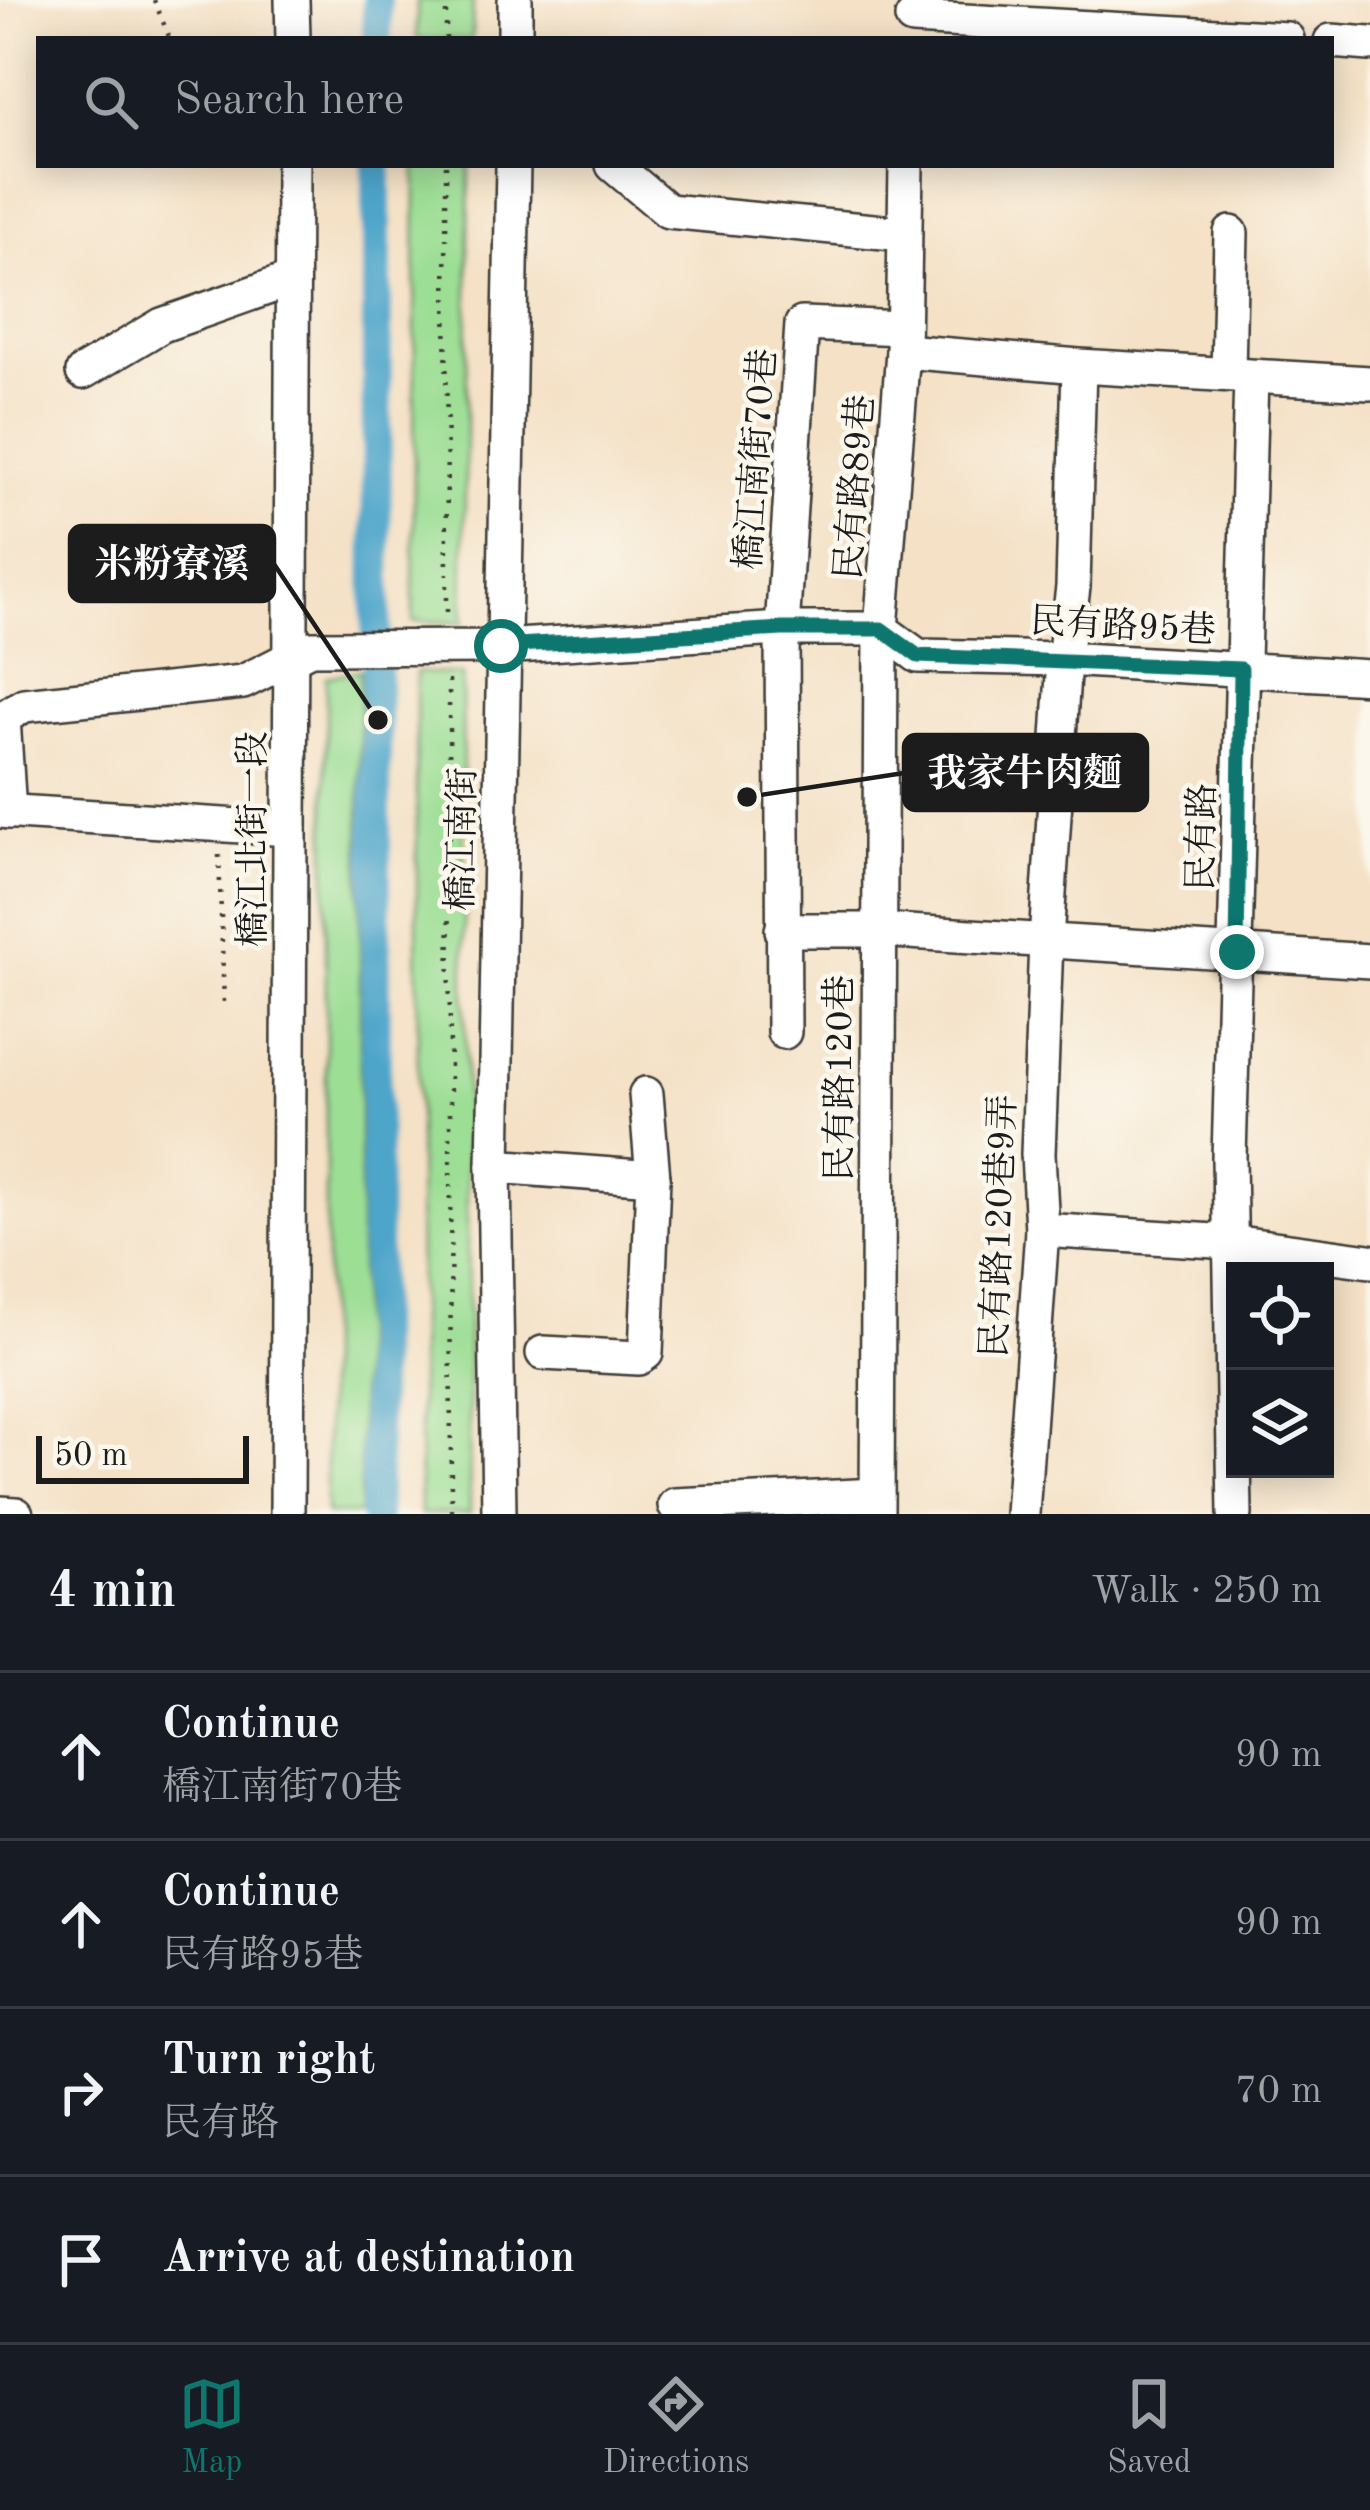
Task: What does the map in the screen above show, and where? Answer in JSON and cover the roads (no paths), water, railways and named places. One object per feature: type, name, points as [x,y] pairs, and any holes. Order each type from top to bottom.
[{"type":"street","points":[[292,0],[293,36]]},
{"type":"street","points":[[515,0],[515,36]]},
{"type":"street","points":[[912,19],[1231,36]]},
{"type":"street","points":[[1334,41],[1370,44]]},
{"type":"street","name":"橋江北街一段","points":[[287,1514],[293,168]]},
{"type":"street","name":"橋江南街","points":[[499,1514],[494,1166],[513,168]]},
{"type":"street","points":[[617,168],[668,212],[904,234]]},
{"type":"street","name":"民有路89巷","points":[[877,930],[881,629],[903,339],[906,168]]},
{"type":"street","name":"民有路","points":[[1232,233],[1239,375],[1241,669],[1229,1158],[1235,1514]]},
{"type":"street","points":[[83,372],[162,326],[292,279]]},
{"type":"street","name":"橋江南街70巷","points":[[784,1032],[782,629],[802,324],[903,339]]},
{"type":"street","points":[[903,339],[1079,367],[1370,383]]},
{"type":"street","name":"民有路120巷9弄","points":[[1022,1514],[1042,1230],[1038,1154],[1046,941],[1073,587],[1079,367]]},
{"type":"street","points":[[290,829],[4,812],[3,718],[24,705],[243,682],[310,648],[501,646],[782,629],[881,629]]},
{"type":"street","name":"民有路95巷","points":[[881,629],[918,656],[1064,659],[1370,677]]},
{"type":"street","points":[[782,930],[877,930]]},
{"type":"street","name":"民有路120巷","points":[[877,1504],[877,930],[1370,961]]},
{"type":"street","points":[[543,1353],[639,1358],[646,1353],[653,1178],[646,1094]]},
{"type":"street","points":[[494,1166],[653,1178]]},
{"type":"street","points":[[1042,1230],[1232,1242],[1370,1261]]},
{"type":"street","points":[[675,1505],[877,1504]]},
{"type":"street","points":[[0,1513],[16,1514]]},
{"type":"waterway","points":[[377,0],[377,36]]},
{"type":"waterway","points":[[375,1514],[377,168]]},
{"type":"place","name":"米粉寮溪","points":[[378,720]]},
{"type":"place","name":"我家牛肉麵","points":[[747,797]]}]
